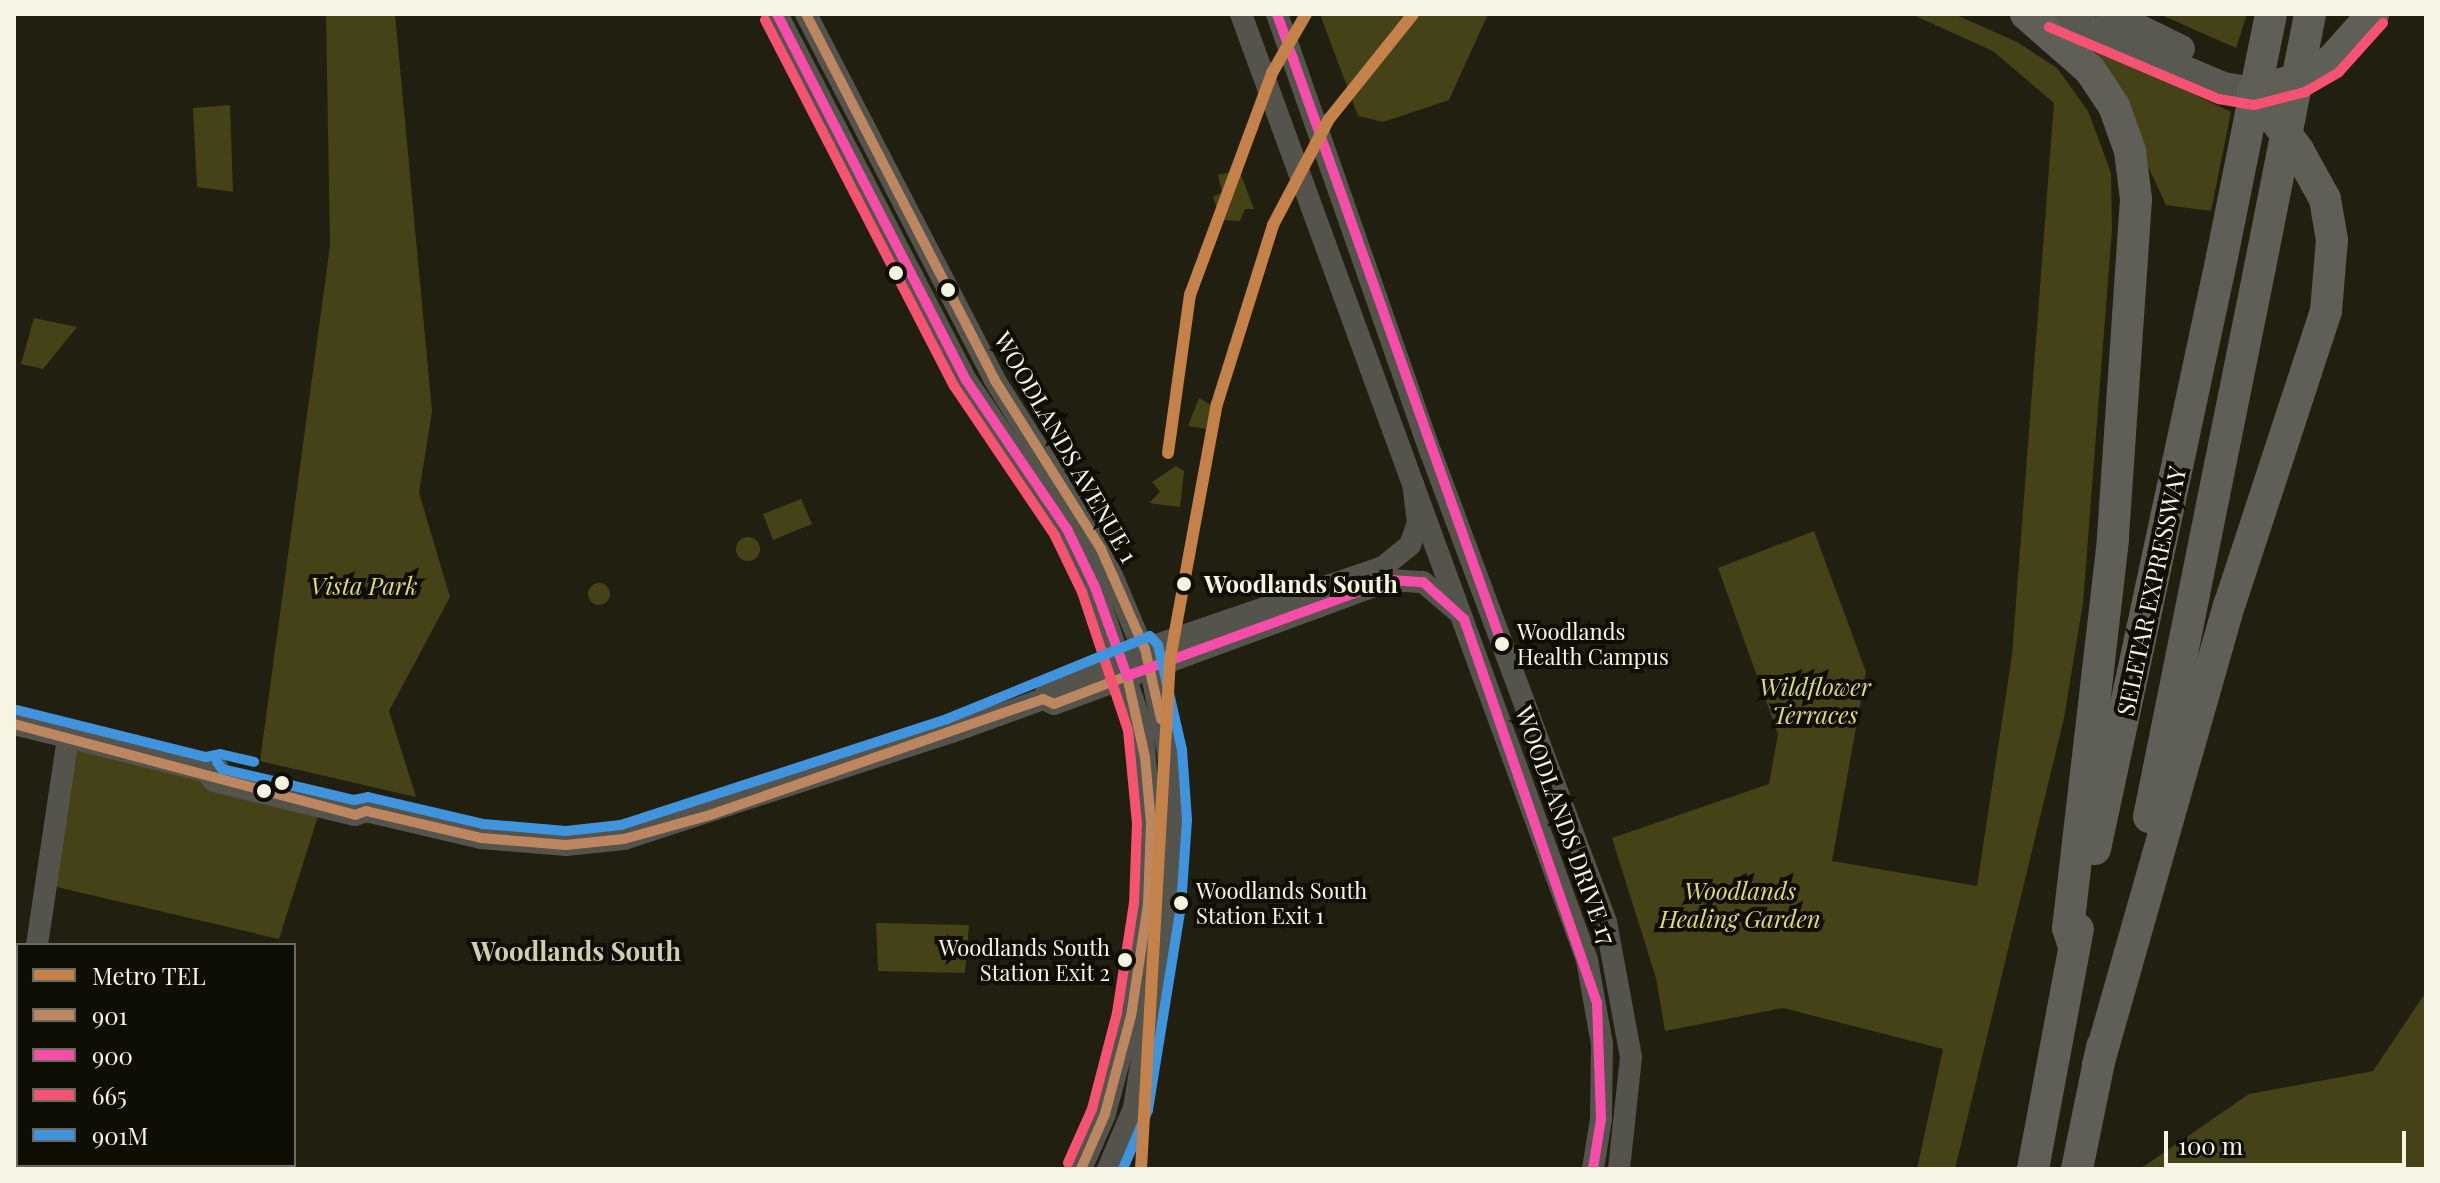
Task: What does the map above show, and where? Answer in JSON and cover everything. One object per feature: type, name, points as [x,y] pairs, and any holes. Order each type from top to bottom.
[{"type":"highway","points":[[2026,14],[2090,70],[2114,106],[2130,151],[2136,199],[2113,540],[2068,928],[2074,947]]},
{"type":"highway","name":"SELETAR EXPRESSWAY","points":[[2033,1169],[2074,947],[2271,14]]},
{"type":"highway","name":"SELETAR EXPRESSWAY","points":[[2077,1169],[2310,14]]},
{"type":"highway","points":[[2098,1065],[2230,603],[2326,311],[2332,240],[2325,199],[2298,150],[2253,91],[2300,79],[2332,60],[2373,14]]},
{"type":"main road","points":[[2054,14],[2224,86],[2253,91]]},
{"type":"main road","points":[[2110,14],[2253,91]]},
{"type":"street","name":"WOODLANDS AVENUE 1","points":[[777,14],[966,380],[1067,529],[1124,668],[1142,727],[1148,783],[1148,904],[1131,1016],[1105,1114],[1081,1169]]},
{"type":"street","name":"WOODLANDS AVENUE 1","points":[[806,14],[994,379],[1101,549],[1148,658],[1169,766],[1173,819],[1167,904],[1134,1108],[1108,1169]]},
{"type":"street","name":"WOODLANDS DRIVE 17","points":[[1241,14],[1464,619],[1597,1003],[1601,1119],[1593,1169]]},
{"type":"street","name":"WOODLANDS DRIVE 17","points":[[1277,14],[1418,415],[1606,922],[1631,1057],[1619,1169]]},
{"type":"street","points":[[879,160],[875,179],[886,225]]},
{"type":"street","points":[[14,724],[206,771],[214,781],[355,815],[366,811],[481,838],[566,845],[624,839],[710,815],[1043,699],[1048,689],[1124,668],[1396,560],[1410,545],[1418,523],[1413,484]]},
{"type":"street","points":[[1148,658],[1391,580],[1423,582],[1464,619]]},
{"type":"street","points":[[37,943],[68,738]]},
{"type":"green space","name":"Vista Park","points":[[326,14],[395,14],[432,411],[419,493],[450,597],[389,711],[416,797],[260,761],[330,246]]},
{"type":"green space","points":[[1320,14],[1488,14],[1449,100],[1383,122],[1358,116]]},
{"type":"green space","points":[[1911,14],[1954,14],[2017,42],[2057,68],[2088,111],[2111,173],[2112,229],[2083,603],[2064,718],[1955,1169],[1917,1169],[1943,1049],[1783,1008],[1665,1031],[1656,978],[1612,838],[1769,784],[1778,734],[1718,568],[1814,531],[1866,672],[1832,861],[1977,886],[2012,655],[2054,103],[1993,51]]},
{"type":"green space","points":[[2159,14],[2247,14],[2236,48]]},
{"type":"green space","points":[[2091,45],[2231,112],[2211,211],[2166,205]]},
{"type":"green space","points":[[230,105],[233,192],[197,187],[193,108]]},
{"type":"green space","points":[[1239,170],[1254,209],[1245,209],[1240,221],[1221,220],[1213,197],[1222,192],[1218,175]]},
{"type":"green space","points":[[34,318],[77,327],[43,369],[21,364]]},
{"type":"green space","points":[[1199,398],[1219,410],[1218,431],[1188,426]]},
{"type":"green space","points":[[1176,466],[1184,471],[1180,507],[1149,503],[1160,492],[1152,482]]},
{"type":"green space","points":[[801,499],[812,524],[773,540],[763,514]]},
{"type":"green space","points":[[748,537],[756,541],[760,549],[756,557],[748,561],[740,557],[736,549],[740,541]]},
{"type":"green space","points":[[595,583],[603,583],[610,594],[603,605],[595,605],[588,598],[588,590]]},
{"type":"green space","points":[[69,741],[321,807],[279,939],[48,885]]},
{"type":"green space","points":[[876,923],[969,925],[965,973],[878,971]]},
{"type":"green space","points":[[2426,992],[2426,1169],[2140,1169],[2249,1094],[2373,1071]]},
{"type":"metro line","name":"TEL","points":[[1168,453],[1190,295],[1272,73],[1306,14]]},
{"type":"metro line","name":"TEL","points":[[1141,1169],[1170,659],[1217,404],[1273,225],[1329,119],[1413,14]]},
{"type":"transit line","name":"900","points":[[777,14],[966,380],[1067,529],[1095,587],[1127,676],[1391,580],[1423,582],[1464,619],[1597,1003],[1601,1119],[1593,1169]]},
{"type":"transit line","name":"901","points":[[806,14],[994,379],[1101,549],[1145,649],[1161,719]]},
{"type":"transit line","name":"900","points":[[1277,14],[1502,644]]},
{"type":"transit line","name":"665","points":[[765,20],[954,386],[1055,536],[1082,592],[1128,730],[1137,823],[1134,903],[1117,1013],[1092,1109],[1068,1163]]},
{"type":"transit line","name":"665","points":[[2049,27],[2219,99],[2254,105],[2305,92],[2339,72],[2383,23]]},
{"type":"transit line","name":"901M","points":[[217,762],[222,769],[354,800],[368,797],[483,824],[566,831],[621,825],[947,719],[1150,636],[1158,645],[1182,750],[1187,820],[1181,906],[1148,1110],[1123,1169]]},
{"type":"transit line","name":"901","points":[[14,724],[355,815],[366,811],[481,838],[566,845],[624,839],[710,815],[1043,699],[1054,704],[1127,676],[1145,757],[1151,823],[1148,904],[1131,1016],[1105,1114],[1081,1169]]},
{"type":"transit line","name":"901M","points":[[17,710],[206,757],[220,754],[254,762]]},
{"type":"place","name":"Woodlands South","points":[[1184,584]]},
{"type":"place","name":"Woodlands Health Campus","points":[[1502,644]]},
{"type":"place","name":"Woodlands South Station Exit 1","points":[[1181,903]]},
{"type":"place","name":"Woodlands South Station Exit 2","points":[[1125,960]]},
{"type":"district","name":"Woodlands South","points":[[576,951]]},
{"type":"park label","name":"Wildflower Terraces","points":[[1815,701]]},
{"type":"park label","name":"Woodlands Healing Garden","points":[[1740,905]]}]
